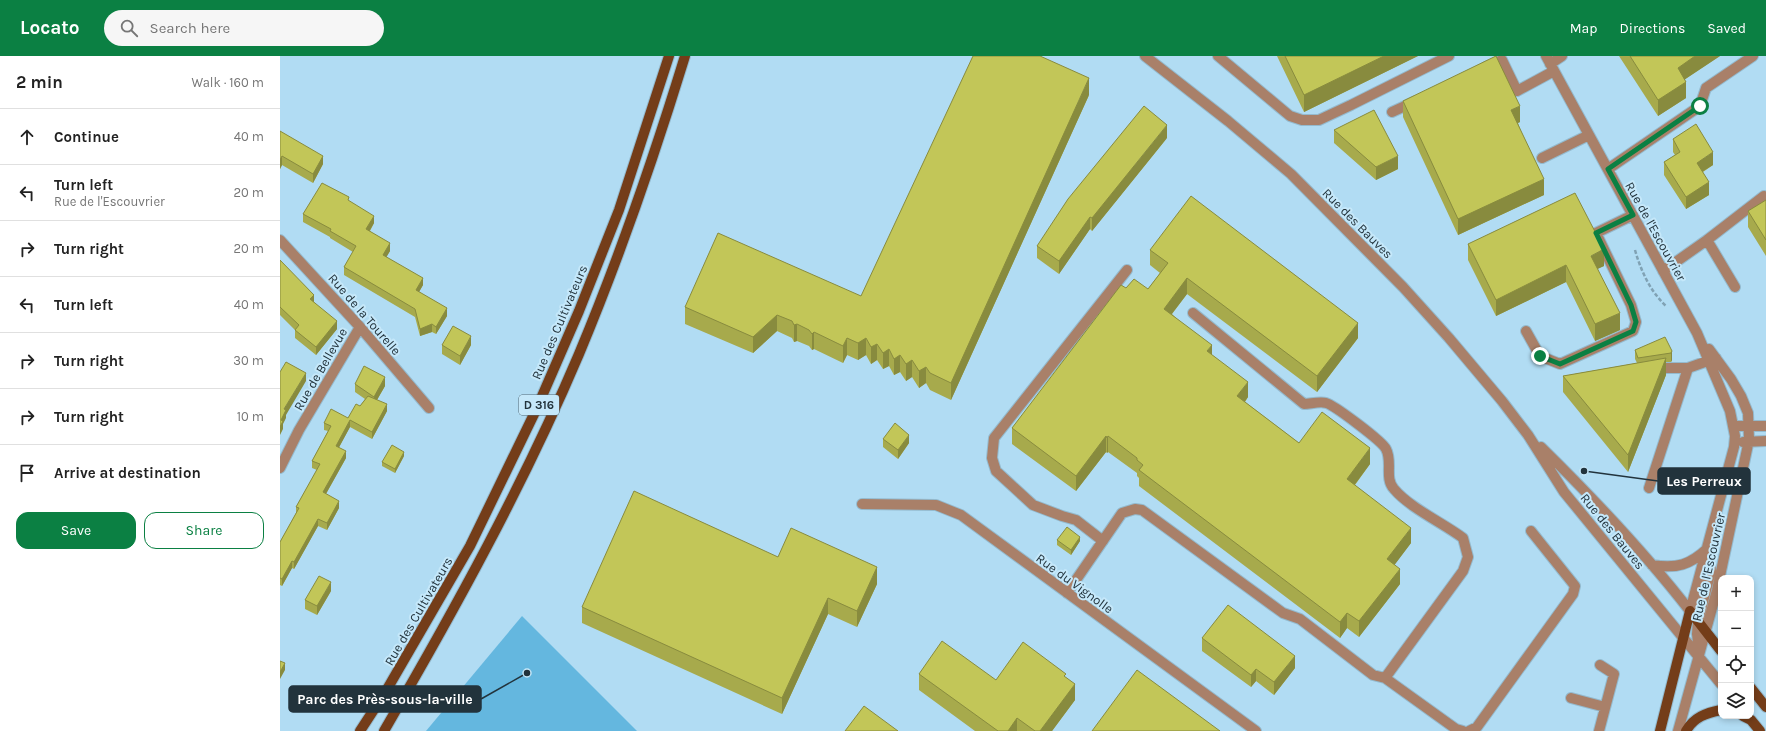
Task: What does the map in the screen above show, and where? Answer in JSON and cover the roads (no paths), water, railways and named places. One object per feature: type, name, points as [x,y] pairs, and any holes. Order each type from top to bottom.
[{"type":"main road","name":"Rue des Cultivateurs","points":[[360,731],[386,691],[470,546],[536,410],[579,311],[619,210],[669,56]]},
{"type":"main road","name":"D 316","points":[[384,731],[462,592],[520,482],[575,362],[628,227],[686,56]]},
{"type":"main road","points":[[1660,731],[1690,611]]},
{"type":"main road","points":[[1690,611],[1718,647]]},
{"type":"main road","points":[[1754,692],[1766,707]]},
{"type":"main road","points":[[1686,731],[1691,723],[1698,718],[1708,713],[1718,711]]},
{"type":"main road","points":[[1749,719],[1760,731]]},
{"type":"street","name":"Rue des Bauves","points":[[1145,56],[1228,121],[1291,174],[1355,237],[1449,338],[1528,435],[1580,486],[1652,565],[1690,611]]},
{"type":"street","points":[[1218,56],[1290,116],[1302,120],[1319,120],[1351,106],[1449,56]]},
{"type":"street","points":[[1474,73],[1502,60],[1517,91],[1562,56]]},
{"type":"street","points":[[1608,169],[1700,106],[1706,88],[1753,56]]},
{"type":"street","name":"Rue de l'Escouvrier","points":[[1550,64],[1697,333],[1713,359],[1741,396],[1748,413],[1750,425],[1749,442],[1740,490],[1706,632],[1678,731]]},
{"type":"street","points":[[1392,112],[1426,96]]},
{"type":"street","points":[[1542,158],[1589,135]]},
{"type":"street","points":[[1663,271],[1708,240],[1764,196]]},
{"type":"street","points":[[1526,331],[1540,356],[1560,364],[1633,331],[1636,322],[1631,305],[1596,233],[1633,215]]},
{"type":"street","name":"Rue de la Tourelle","points":[[280,240],[360,327],[429,408]]},
{"type":"street","points":[[1708,240],[1736,287]]},
{"type":"street","points":[[1102,541],[1076,520],[1033,505],[996,471],[992,458],[992,446],[994,438],[1127,270]]},
{"type":"street","points":[[1192,313],[1304,404],[1326,403],[1374,436],[1386,449],[1389,461],[1389,483],[1394,490],[1405,500],[1463,538],[1468,557],[1464,571],[1385,678]]},
{"type":"street","name":"Rue de Bellevue","points":[[280,468],[300,430],[360,327]]},
{"type":"street","points":[[1642,372],[1666,368],[1688,368],[1713,359]]},
{"type":"street","name":"Rue de l'Escouvrier","points":[[1690,611],[1729,472],[1735,442],[1734,426],[1713,359]]},
{"type":"street","points":[[1649,488],[1688,368]]},
{"type":"street","points":[[1734,426],[1766,426]]},
{"type":"street","name":"Rue des Bauves","points":[[1528,435],[1564,492],[1699,655],[1708,669],[1720,683]]},
{"type":"street","points":[[1735,442],[1766,441]]},
{"type":"street","name":"Rue du Vignolle","points":[[862,504],[936,505],[961,516],[1256,731]]},
{"type":"street","points":[[1067,593],[1122,513],[1135,509],[1142,510],[1283,614],[1300,619],[1374,675],[1385,678],[1456,729],[1464,731]]},
{"type":"street","points":[[1469,731],[1477,727],[1573,594],[1575,586],[1531,531]]},
{"type":"street","points":[[1652,565],[1664,567],[1681,566],[1693,560],[1708,548]]},
{"type":"street","points":[[1699,655],[1697,634],[1698,621],[1711,571],[1708,548]]},
{"type":"street","points":[[1598,731],[1614,674],[1600,665]]},
{"type":"street","points":[[1571,698],[1605,708]]},
{"type":"place","name":"Les Perreux","points":[[1584,471]]},
{"type":"place","name":"Parc des Près-sous-la-ville","points":[[527,673]]}]
